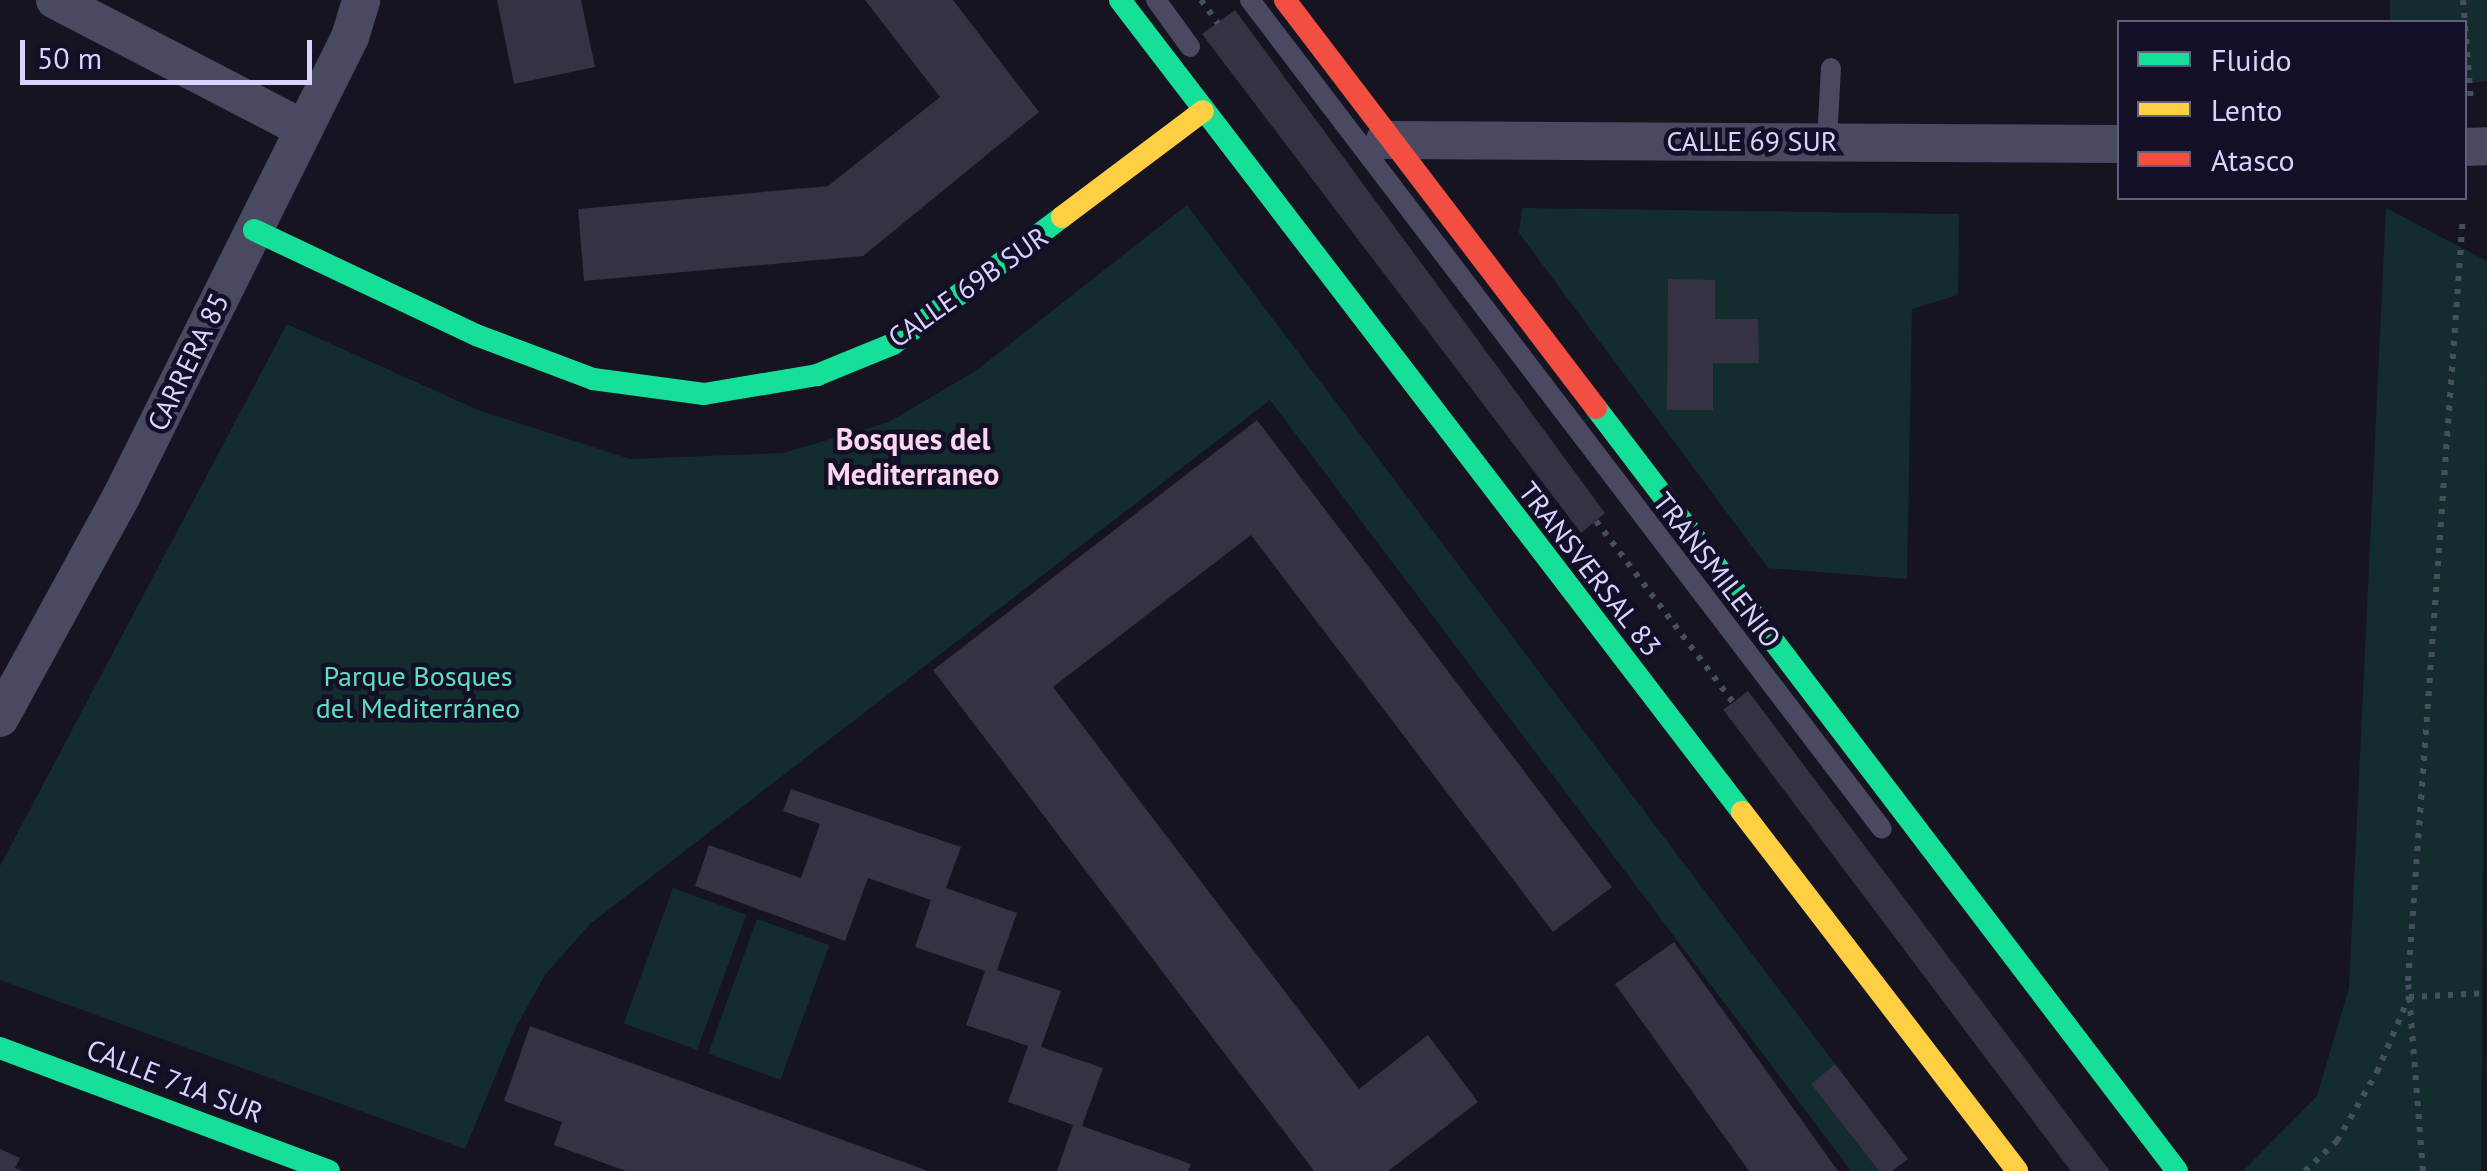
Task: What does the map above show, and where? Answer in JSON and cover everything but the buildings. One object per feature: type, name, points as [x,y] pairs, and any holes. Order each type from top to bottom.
[{"type":"main road","name":"TRANSVERSAL 83","points":[[1120,0],[2026,1163]]},
{"type":"main road","points":[[1285,0],[1385,140],[2177,1171]]},
{"type":"main road","name":"CALLE 69B SUR","points":[[254,230],[476,335],[592,378],[704,394],[817,376],[894,344],[1203,111]]},
{"type":"main road","name":"CALLE 71A SUR","points":[[0,1048],[329,1171]]},
{"type":"street","points":[[55,0],[304,129]]},
{"type":"street","name":"CARRERA 85","points":[[0,718],[254,230],[304,129],[360,0]]},
{"type":"street","name":"CALLE 69 SUR","points":[[1385,140],[2117,144]]},
{"type":"lane","points":[[1156,0],[1206,68]]},
{"type":"lane","name":"TRANSMILENIO","points":[[1250,0],[1901,854]]},
{"type":"lane","points":[[1827,141],[1831,68]]},
{"type":"lane","points":[[1878,949],[2026,1163]]},
{"type":"lane","points":[[2107,1120],[2132,1151]]},
{"type":"path","points":[[1201,0],[1218,23]]},
{"type":"path","points":[[2467,51],[2471,102]]},
{"type":"path","points":[[2423,1171],[2409,997],[2463,216]]},
{"type":"path","points":[[1596,521],[1733,702]]},
{"type":"path","points":[[2409,997],[2487,993]]},
{"type":"path","points":[[2304,1171],[2357,1106],[2409,997]]},
{"type":"green space","points":[[2390,0],[2487,0],[2487,81],[2467,84],[2467,20],[2390,20]]},
{"type":"green space","name":"Parque Bosques del Mediterráneo","points":[[1187,205],[1835,1064],[1811,1084],[1879,1171],[1851,1171],[1270,400],[590,924],[545,975],[516,1027],[465,1149],[0,980],[0,866],[287,324],[478,410],[630,459],[783,453],[889,422],[977,370]]},
{"type":"green space","points":[[1522,208],[1959,214],[1958,295],[1912,309],[1907,579],[1768,568],[1519,233]]},
{"type":"green space","points":[[2386,208],[2487,261],[2481,1171],[2243,1171],[2317,1096],[2349,988]]},
{"type":"green space","points":[[673,888],[746,915],[697,1050],[624,1023]]},
{"type":"green space","points":[[757,919],[829,945],[780,1080],[708,1053]]},
{"type":"traffic: fast","points":[[1120,0],[1742,812]]},
{"type":"traffic: fast","points":[[254,230],[476,335],[593,379],[704,394],[817,375],[893,344],[1062,217]]},
{"type":"traffic: fast","points":[[1596,408],[2177,1171]]},
{"type":"traffic: fast","points":[[0,1048],[329,1171]]},
{"type":"traffic: slow","points":[[1062,217],[1203,111]]},
{"type":"traffic: slow","points":[[1742,812],[2017,1171]]},
{"type":"traffic: jam","points":[[1285,0],[1596,408]]},
{"type":"district","name":"Bosques del Mediterraneo","points":[[913,456]]}]
